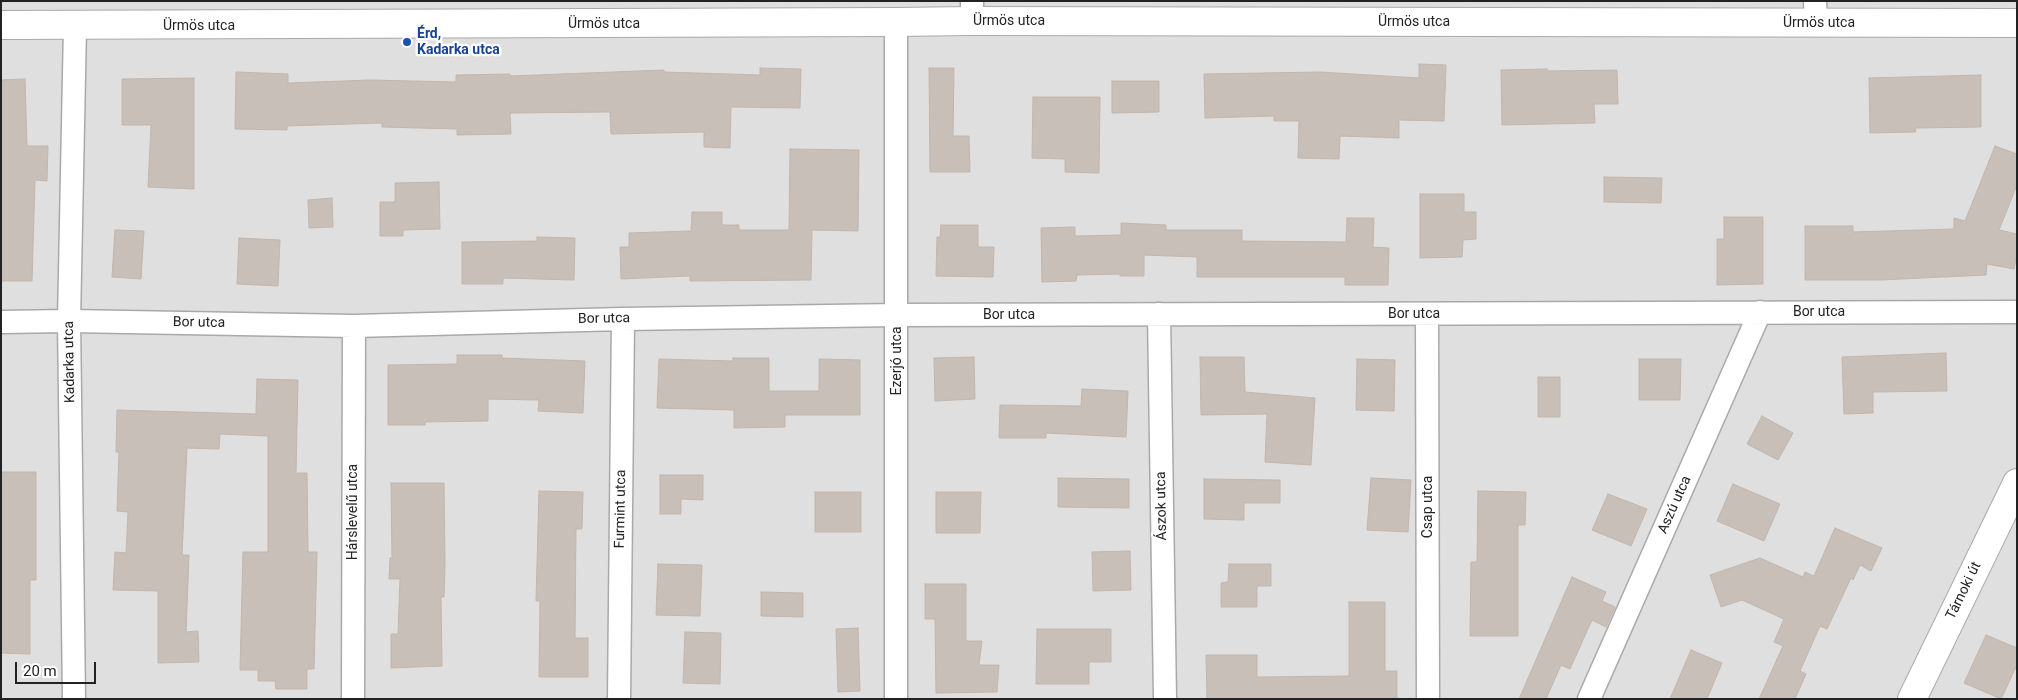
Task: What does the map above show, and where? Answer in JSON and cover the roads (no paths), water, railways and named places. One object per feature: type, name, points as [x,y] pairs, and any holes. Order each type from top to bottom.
[{"type":"street","name":"Ürmös utca","points":[[1,25],[896,22],[972,11],[1816,12],[2017,23]]},
{"type":"street","name":"Ezerjó utca","points":[[896,22],[896,699]]},
{"type":"street","name":"Kadarka utca","points":[[74,699],[70,321],[75,26]]},
{"type":"street","name":"Aszú utca","points":[[1589,699],[1760,312]]},
{"type":"street","name":"Bor utca","points":[[1,322],[70,321],[354,326],[623,319],[897,315],[2017,312]]},
{"type":"street","name":"Ászok utca","points":[[1159,314],[1165,699]]},
{"type":"street","name":"Csap utca","points":[[1427,314],[1428,699]]},
{"type":"street","name":"Furmint utca","points":[[619,699],[623,319]]},
{"type":"street","name":"Hárslevelű utca","points":[[353,699],[354,326]]},
{"type":"street","name":"Tárnoki út","points":[[1912,699],[2017,483]]},
{"type":"place","name":"Érd, Kadarka utca","points":[[407,42]]}]
